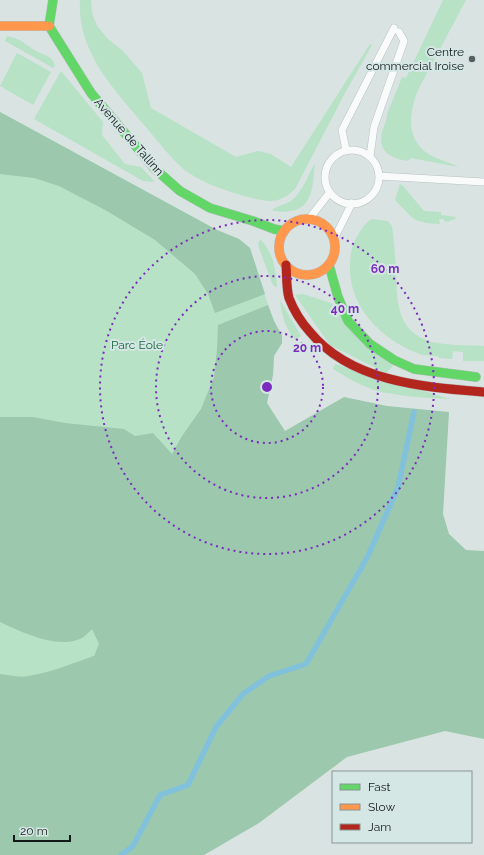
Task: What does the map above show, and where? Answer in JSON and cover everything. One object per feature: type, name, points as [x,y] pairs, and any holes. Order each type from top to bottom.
[{"type":"street","points":[[0,26],[49,26],[53,0]]},
{"type":"street","name":"Avenue de Tallinn","points":[[49,26],[91,93],[155,170],[180,191],[210,208],[284,231]]},
{"type":"street","points":[[286,265],[294,271],[303,274],[312,274],[321,271],[329,265],[334,257],[335,248],[334,239],[329,229],[325,225],[315,220],[300,220],[292,224],[284,231],[280,242],[281,254],[286,265],[288,293],[297,316],[309,334],[334,355],[380,377],[414,385],[484,392]]},
{"type":"street","points":[[329,265],[338,297],[348,321],[370,344],[394,360],[414,369],[484,378]]},
{"type":"lane","points":[[346,150],[342,130],[396,30],[404,41],[374,127],[370,156]]},
{"type":"lane","points":[[346,150],[363,152],[370,156],[375,162],[379,176],[378,185],[374,192],[361,202],[352,204],[336,198],[330,192],[326,179],[327,167],[332,160],[338,154],[346,150]]},
{"type":"lane","points":[[379,176],[484,182]]},
{"type":"lane","points":[[310,219],[330,192]]},
{"type":"lane","points":[[334,239],[352,204]]},
{"type":"green space","points":[[80,0],[91,0],[92,13],[97,26],[108,39],[123,51],[142,73],[151,108],[236,157],[258,151],[271,154],[291,167],[370,44],[372,45],[295,189],[284,198],[267,201],[224,190],[200,180],[181,167],[170,156],[121,98],[100,69],[91,53],[85,36],[81,19]]},
{"type":"green space","points":[[443,0],[466,0],[418,90],[411,117],[411,126],[416,142],[422,149],[433,157],[459,167],[411,158],[408,161],[396,158],[387,153],[382,145],[381,139],[387,114],[402,77],[406,78]]},
{"type":"green space","points":[[7,36],[18,40],[48,57],[55,65],[53,68],[5,41]]},
{"type":"green space","points":[[17,53],[51,72],[33,105],[0,86]]},
{"type":"green space","points":[[61,71],[103,122],[102,135],[125,164],[141,167],[155,182],[143,181],[34,119]]},
{"type":"green space","name":"Parc Éole","points":[[0,112],[217,230],[239,239],[250,248],[268,305],[282,336],[282,343],[274,356],[273,375],[139,677],[0,709]]},
{"type":"green space","points":[[0,112],[217,230],[239,239],[250,248],[265,294],[215,313],[208,294],[195,274],[155,240],[107,211],[59,186],[34,178],[0,174]]},
{"type":"green space","points":[[315,163],[311,193],[304,205],[299,209],[291,211],[281,212],[272,210],[290,202],[296,196],[302,188]]},
{"type":"green space","points":[[400,184],[424,211],[441,212],[441,215],[456,217],[455,219],[446,222],[443,219],[440,219],[440,224],[418,221],[395,200]]},
{"type":"green space","points":[[372,219],[388,221],[392,226],[398,300],[403,319],[408,328],[416,335],[432,342],[484,346],[484,361],[463,361],[463,352],[453,351],[452,359],[419,354],[391,339],[370,320],[361,308],[355,295],[351,282],[350,263],[355,240],[364,225]]},
{"type":"green space","points":[[260,239],[271,255],[276,274],[277,287],[272,283],[259,248],[258,244]]},
{"type":"green space","points":[[303,294],[331,303],[393,366],[386,373],[330,345],[295,295]]},
{"type":"green space","points":[[280,300],[301,336],[295,340],[284,321]]},
{"type":"green space","points":[[268,305],[282,336],[282,343],[274,356],[273,375],[267,403],[285,431],[344,397],[387,406],[449,412],[443,514],[449,534],[466,550],[484,551],[484,739],[445,731],[347,757],[259,823],[204,855],[0,855],[0,674],[25,677],[53,670],[94,656],[99,644],[92,629],[82,638],[62,642],[51,641],[29,635],[0,622],[0,417],[33,417],[65,423],[124,429],[135,436],[153,433],[172,454],[182,436],[201,409],[214,377],[218,325]]},
{"type":"green space","points":[[335,364],[450,399],[426,398],[380,392],[366,387],[333,369]]},
{"type":"waterway","points":[[121,855],[133,846],[160,795],[188,785],[216,727],[243,694],[269,676],[306,664],[368,556],[398,487],[414,412]]},
{"type":"traffic: fast","points":[[53,0],[49,26],[91,93],[155,169],[180,191],[210,208],[284,231]]},
{"type":"traffic: fast","points":[[329,265],[338,297],[348,321],[370,344],[394,360],[414,369],[476,377]]},
{"type":"traffic: slow","points":[[0,26],[49,26]]},
{"type":"traffic: slow","points":[[307,219],[318,221],[327,227],[333,236],[335,247],[333,258],[327,267],[318,273],[307,275],[296,273],[287,267],[281,258],[279,247],[281,236],[287,227],[296,221],[307,219]]},
{"type":"traffic: jam","points":[[286,265],[289,298],[298,316],[310,332],[327,349],[346,362],[367,372],[390,379],[437,388],[484,392]]},
{"type":"place","name":"Centre commercial Iroise","points":[[472,59]]}]
